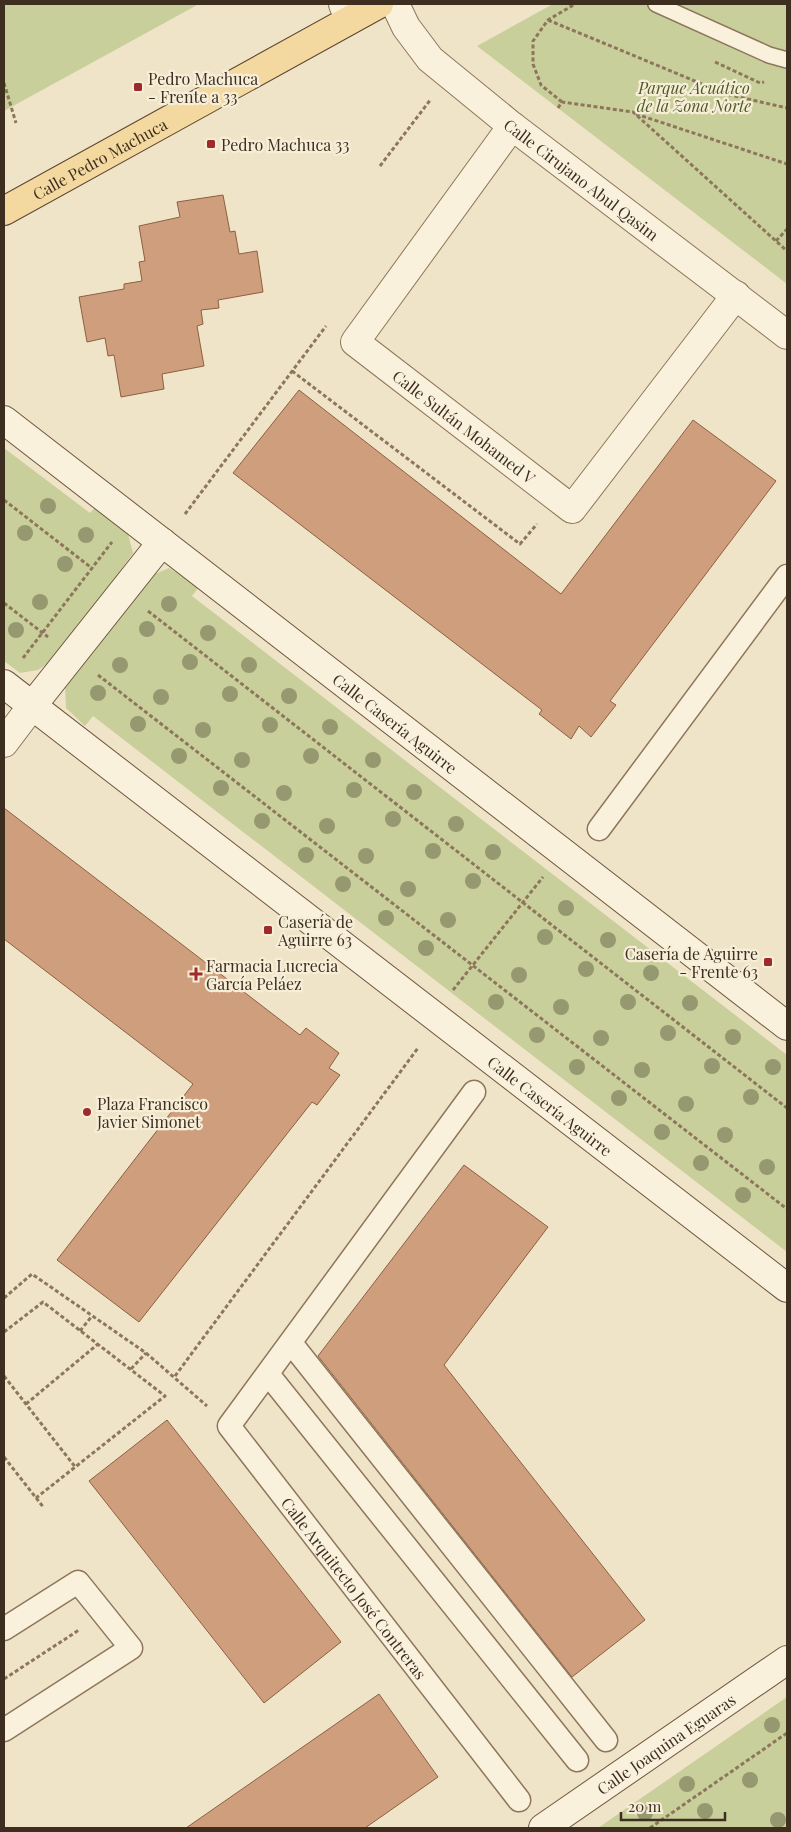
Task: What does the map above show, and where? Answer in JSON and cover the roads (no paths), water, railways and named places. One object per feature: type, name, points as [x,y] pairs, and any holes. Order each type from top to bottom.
[{"type":"main road","name":"Calle Pedro Machuca","points":[[4,211],[346,12],[379,4]]},
{"type":"main road","name":"Calle Cirujano Abul Qasim","points":[[395,4],[406,28],[430,59],[512,126],[787,335]]},
{"type":"main road","name":"Calle Sultán Mohamed V","points":[[512,126],[355,342],[572,509],[736,295]]},
{"type":"main road","name":"Calle Casería Aguirre","points":[[4,420],[787,1026]]},
{"type":"main road","points":[[4,743],[162,542]]},
{"type":"main road","name":"Calle Casería Aguirre","points":[[4,684],[787,1288]]},
{"type":"main road","name":"Calle Joaquina Eguaras","points":[[543,1828],[787,1660]]},
{"type":"street","points":[[599,829],[787,576]]},
{"type":"street","points":[[474,1092],[268,1374],[577,1760]]},
{"type":"street","points":[[291,1343],[606,1740]]},
{"type":"street","name":"Calle Arquitecto José Contreras","points":[[268,1374],[229,1426],[519,1800]]},
{"type":"street","points":[[4,1629],[78,1582],[131,1648],[4,1730]]},
{"type":"lane","points":[[656,4],[769,55],[787,60]]},
{"type":"place","name":"Pedro Machuca - Frente a 33","points":[[138,87]]},
{"type":"place","name":"Pedro Machuca 33","points":[[211,144]]},
{"type":"place","name":"Casería de Aguirre 63","points":[[268,930]]},
{"type":"place","name":"Casería de Aguirre - Frente 63","points":[[768,962]]},
{"type":"place","name":"Farmacia Lucrecia García Peláez","points":[[196,974]]},
{"type":"place","name":"Plaza Francisco Javier Simonet","points":[[87,1112]]},
{"type":"park label","name":"Parque Acuático de la Zona Norte","points":[[694,96]]}]
